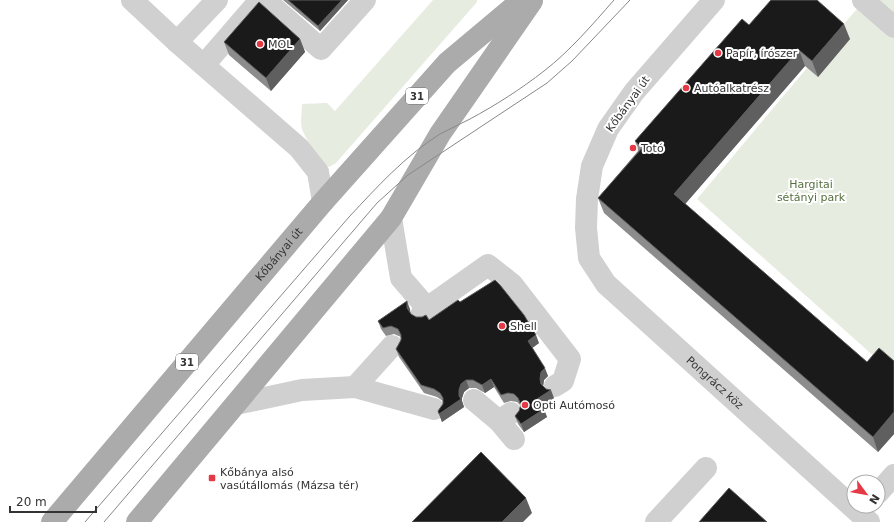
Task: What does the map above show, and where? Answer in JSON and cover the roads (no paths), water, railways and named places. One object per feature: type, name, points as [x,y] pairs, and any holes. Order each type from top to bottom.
[{"type":"main road","name":"Kőbányai út","points":[[52,522],[323,202],[447,63],[522,0]]},
{"type":"main road","points":[[136,522],[391,218],[440,134],[532,0]]},
{"type":"street","points":[[132,0],[177,42],[299,148],[318,172],[323,202]]},
{"type":"street","points":[[177,42],[217,0]]},
{"type":"street","points":[[204,65],[260,0]]},
{"type":"street","points":[[265,0],[320,49],[365,0]]},
{"type":"street","name":"Kőbányai út","points":[[586,228],[587,199],[592,166],[608,129],[634,92],[714,0]]},
{"type":"street","points":[[863,0],[894,27]]},
{"type":"street","points":[[391,218],[401,278],[424,310],[488,265],[512,284],[570,359],[562,381],[555,386]]},
{"type":"street","name":"Pongrácz köz","points":[[586,228],[589,258],[606,284],[846,497]]},
{"type":"street","points":[[355,387],[392,346]]},
{"type":"street","points":[[236,404],[302,390],[355,387],[434,409]]},
{"type":"street","points":[[474,400],[505,417],[514,439]]},
{"type":"street","points":[[656,522],[706,468]]},
{"type":"street","points":[[886,484],[894,475]]},
{"type":"tram line","points":[[85,522],[349,217],[381,183],[415,152],[440,134],[499,102],[544,71],[572,46],[614,0]]},
{"type":"tram line","points":[[104,522],[377,203],[408,175],[547,83],[572,61],[630,0]]},
{"type":"place","name":"MOL","points":[[260,44]]},
{"type":"place","name":"Papír, írószer","points":[[718,53]]},
{"type":"place","name":"Autóalkatrész","points":[[686,88]]},
{"type":"place","name":"Totó","points":[[633,148]]},
{"type":"place","name":"Shell","points":[[502,326]]},
{"type":"place","name":"Opti Autómosó","points":[[525,405]]},
{"type":"place","name":"Kőbánya alsó vasútállomás (Mázsa tér)","points":[[212,478]]},
{"type":"park label","name":"Hargitai sétányi park","points":[[811,190]]}]
